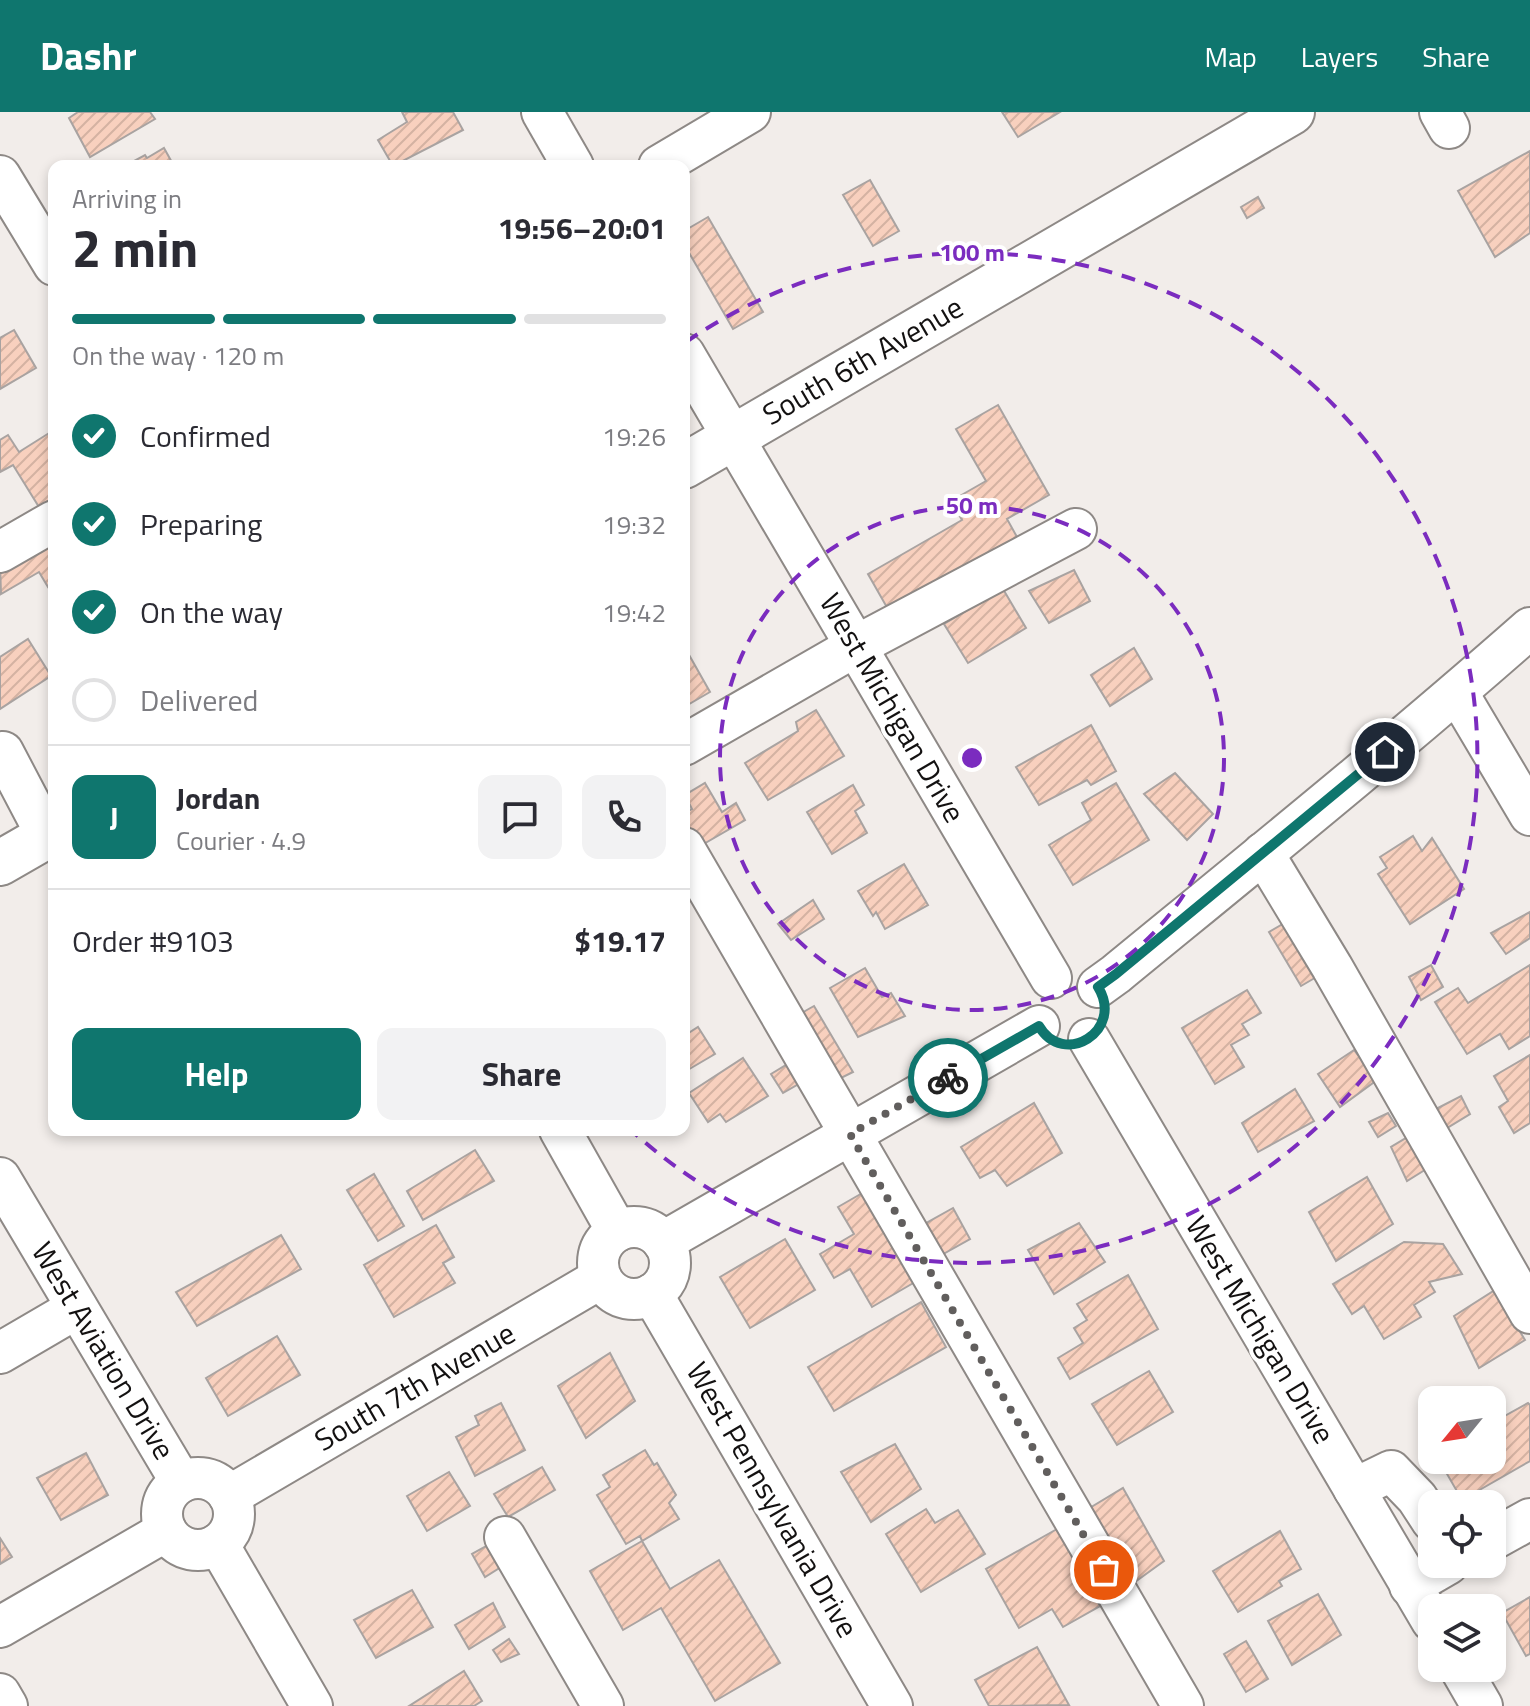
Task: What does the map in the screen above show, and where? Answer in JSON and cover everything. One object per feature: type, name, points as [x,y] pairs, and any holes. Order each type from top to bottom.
[{"type":"main road","name":"South 6th Avenue","points":[[690,462],[1292,112]]},
{"type":"main road","points":[[0,863],[48,836]]},
{"type":"street","points":[[542,112],[570,160]]},
{"type":"street","points":[[669,160],[750,112]]},
{"type":"street","points":[[0,176],[48,255]]},
{"type":"street","name":"West Michigan Drive","points":[[690,364],[1051,978]]},
{"type":"street","points":[[0,552],[48,524]]},
{"type":"street","points":[[690,742],[856,646],[1076,529]]},
{"type":"street","points":[[1098,987],[1457,692],[1530,628]]},
{"type":"street","points":[[1457,692],[1530,815]]},
{"type":"street","points":[[3,752],[48,829]]},
{"type":"street","points":[[1263,853],[1332,967],[1530,1313]]},
{"type":"street","points":[[690,858],[1183,1706]]},
{"type":"street","points":[[1069,973],[1079,974],[1098,987],[1105,1001],[1105,1012],[1103,1023],[1089,1039],[1068,1045],[1048,1037],[1039,1026],[1034,1012],[1035,1002],[1043,984],[1051,978],[1069,973]]},
{"type":"street","points":[[663,1242],[1039,1026]]},
{"type":"street","name":"West Michigan Drive","points":[[1089,1039],[1418,1599]]},
{"type":"street","points":[[563,1136],[617,1231]]},
{"type":"street","name":"West Aviation Drive","points":[[0,1178],[181,1482]]},
{"type":"street","points":[[626,1227],[637,1227],[647,1229],[663,1242],[670,1265],[661,1286],[652,1294],[629,1299],[608,1288],[601,1278],[598,1257],[607,1238],[626,1227]]},
{"type":"street","name":"South 7th Avenue","points":[[229,1496],[601,1278]]},
{"type":"street","name":"West Pennsylvania Drive","points":[[652,1294],[892,1706]]},
{"type":"street","points":[[0,1353],[77,1308]]},
{"type":"street","points":[[1354,1489],[1391,1471],[1418,1500]]},
{"type":"street","points":[[208,1479],[229,1496],[234,1517],[231,1528],[226,1537],[209,1549],[190,1549],[172,1539],[166,1531],[162,1515],[165,1500],[181,1482],[208,1479]]},
{"type":"street","points":[[1506,1532],[1530,1519]]},
{"type":"street","points":[[0,1627],[166,1531]]},
{"type":"street","points":[[505,1537],[603,1706]]},
{"type":"street","points":[[218,1544],[312,1706]]},
{"type":"street","points":[[1410,1586],[1424,1578]]},
{"type":"street","points":[[1468,1682],[1482,1706]]},
{"type":"street","points":[[0,1694],[7,1706]]},
{"type":"building","points":[[78,112],[150,112],[155,119],[90,157],[69,118]]},
{"type":"building","points":[[402,112],[453,112],[463,130],[405,160],[390,160],[378,140],[407,122]]},
{"type":"building","points":[[1002,112],[1060,112],[1018,137]]},
{"type":"building","points":[[164,148],[171,160],[136,160],[145,155],[147,158]]},
{"type":"building","points":[[1530,151],[1530,233],[1495,257],[1458,191]]},
{"type":"building","points":[[870,180],[899,231],[873,246],[843,195]]},
{"type":"building","points":[[1258,197],[1264,208],[1247,218],[1241,207]]},
{"type":"building","points":[[708,217],[763,312],[733,329],[690,254],[690,228]]},
{"type":"building","points":[[14,330],[36,368],[0,389],[0,338]]},
{"type":"building","points":[[998,405],[1049,495],[1007,519],[1017,537],[889,611],[868,574],[962,520],[951,501],[986,481],[956,429]]},
{"type":"building","points":[[48,434],[48,501],[39,507],[13,465],[0,472],[0,440],[8,435],[19,452]]},
{"type":"building","points":[[48,537],[48,587],[39,572],[1,594],[0,564]]},
{"type":"building","points":[[1074,570],[1090,601],[1049,623],[1029,591]]},
{"type":"building","points":[[1003,589],[1026,628],[968,663],[944,624]]},
{"type":"building","points":[[28,639],[48,671],[48,678],[0,709],[0,657]]},
{"type":"building","points":[[1134,648],[1152,679],[1110,706],[1091,675]]},
{"type":"building","points":[[690,657],[710,692],[690,704]]},
{"type":"building","points":[[816,710],[844,756],[768,800],[745,763],[798,731],[796,722]]},
{"type":"building","points":[[1091,725],[1116,771],[1091,785],[1087,780],[1039,805],[1016,767]]},
{"type":"building","points":[[1175,773],[1213,814],[1187,840],[1144,794]]},
{"type":"building","points":[[705,783],[722,812],[736,803],[745,820],[695,849],[690,841],[690,792]]},
{"type":"building","points":[[1116,783],[1149,840],[1073,885],[1049,845],[1091,820],[1082,803]]},
{"type":"building","points":[[853,785],[864,805],[855,811],[867,833],[832,854],[807,812]]},
{"type":"building","points":[[1413,836],[1422,851],[1432,838],[1464,889],[1410,924],[1378,874],[1387,868],[1380,857]]},
{"type":"building","points":[[904,864],[928,905],[885,929],[876,912],[873,916],[858,891]]},
{"type":"building","points":[[813,900],[824,919],[791,940],[778,924]]},
{"type":"building","points":[[1530,912],[1530,938],[1506,954],[1491,933]]},
{"type":"building","points":[[1293,918],[1325,972],[1301,986],[1269,932]]},
{"type":"building","points":[[1431,965],[1443,987],[1421,1000],[1409,977]]},
{"type":"building","points":[[1530,965],[1530,1036],[1509,1049],[1500,1034],[1467,1054],[1435,1002],[1458,988],[1468,1003]]},
{"type":"building","points":[[865,968],[882,997],[891,993],[905,1016],[858,1037],[830,988]]},
{"type":"building","points":[[1247,990],[1261,1013],[1242,1024],[1249,1035],[1231,1045],[1244,1067],[1215,1084],[1182,1028]]},
{"type":"building","points":[[814,1006],[853,1072],[837,1080],[798,1015]]},
{"type":"building","points":[[698,1027],[715,1054],[690,1069],[690,1032]]},
{"type":"building","points":[[1354,1050],[1377,1080],[1340,1107],[1318,1074]]},
{"type":"building","points":[[1530,1055],[1530,1123],[1514,1133],[1499,1107],[1508,1101],[1494,1076]]},
{"type":"building","points":[[743,1058],[768,1096],[726,1122],[720,1114],[708,1122],[690,1092]]},
{"type":"building","points":[[791,1062],[802,1082],[783,1093],[771,1074]]},
{"type":"building","points":[[1295,1089],[1314,1121],[1258,1152],[1242,1123]]},
{"type":"building","points":[[1461,1096],[1470,1114],[1447,1128],[1436,1109]]},
{"type":"building","points":[[1034,1103],[1062,1153],[1007,1186],[995,1170],[980,1178],[961,1147]]},
{"type":"building","points":[[1388,1113],[1396,1126],[1378,1137],[1369,1122]]},
{"type":"building","points":[[1411,1135],[1428,1168],[1407,1181],[1391,1147]]},
{"type":"building","points":[[475,1150],[494,1181],[423,1220],[407,1191]]},
{"type":"building","points":[[374,1174],[404,1226],[378,1241],[347,1190]]},
{"type":"building","points":[[1367,1177],[1393,1224],[1336,1261],[1309,1212]]},
{"type":"building","points":[[871,1188],[922,1278],[872,1307],[850,1269],[834,1278],[820,1254],[854,1234],[838,1207]]},
{"type":"building","points":[[953,1208],[970,1239],[938,1257],[921,1226]]},
{"type":"building","points":[[1079,1223],[1105,1262],[1054,1294],[1028,1250]]},
{"type":"building","points":[[436,1225],[454,1257],[443,1263],[455,1283],[394,1317],[364,1265]]},
{"type":"building","points":[[281,1235],[301,1269],[197,1326],[176,1292]]},
{"type":"building","points":[[785,1239],[815,1290],[750,1328],[720,1277]]},
{"type":"building","points":[[1404,1242],[1443,1244],[1462,1274],[1429,1282],[1435,1292],[1414,1305],[1421,1317],[1384,1339],[1364,1306],[1352,1314],[1333,1284]]},
{"type":"building","points":[[1128,1275],[1158,1329],[1070,1379],[1058,1358],[1083,1343],[1074,1328],[1087,1320],[1077,1304]]},
{"type":"building","points":[[1495,1290],[1525,1340],[1479,1368],[1454,1316]]},
{"type":"building","points":[[921,1302],[946,1347],[834,1411],[808,1367]]},
{"type":"building","points":[[277,1336],[300,1375],[228,1416],[206,1378]]},
{"type":"building","points":[[610,1353],[635,1401],[586,1438],[558,1386]]},
{"type":"building","points":[[1149,1371],[1173,1412],[1117,1445],[1092,1404]]},
{"type":"building","points":[[501,1403],[525,1450],[475,1476],[456,1437],[479,1425],[475,1416]]},
{"type":"building","points":[[1528,1403],[1530,1405],[1530,1461],[1479,1490],[1456,1490],[1447,1474],[1506,1474],[1506,1415]]},
{"type":"building","points":[[895,1444],[921,1489],[871,1522],[841,1472]]},
{"type":"building","points":[[645,1450],[654,1465],[657,1463],[676,1495],[669,1503],[679,1519],[642,1541],[640,1536],[626,1544],[597,1495],[610,1487],[603,1475]]},
{"type":"building","points":[[86,1453],[108,1495],[61,1520],[37,1478]]},
{"type":"building","points":[[542,1467],[555,1490],[508,1517],[494,1494]]},
{"type":"building","points":[[449,1472],[470,1506],[427,1531],[407,1496]]},
{"type":"building","points":[[1123,1488],[1164,1561],[1128,1587],[1083,1512]]},
{"type":"building","points":[[926,1509],[935,1523],[958,1510],[985,1554],[921,1592],[886,1534]]},
{"type":"building","points":[[1057,1529],[1100,1606],[1063,1627],[1052,1609],[1019,1628],[986,1569]]},
{"type":"building","points":[[1280,1531],[1301,1569],[1279,1581],[1282,1586],[1238,1612],[1213,1571]]},
{"type":"building","points":[[0,1538],[12,1557],[0,1564]]},
{"type":"building","points":[[497,1540],[509,1562],[485,1577],[472,1554]]},
{"type":"building","points":[[642,1541],[670,1589],[719,1560],[780,1663],[715,1701],[661,1608],[623,1630],[590,1571]]},
{"type":"building","points":[[412,1590],[433,1627],[376,1658],[354,1620]]},
{"type":"building","points":[[1318,1594],[1341,1635],[1292,1665],[1268,1621]]},
{"type":"building","points":[[1530,1597],[1530,1654],[1526,1656],[1506,1620],[1506,1611]]},
{"type":"building","points":[[493,1603],[505,1627],[469,1649],[455,1625]]},
{"type":"building","points":[[509,1639],[519,1654],[501,1662],[493,1650]]},
{"type":"building","points":[[1246,1641],[1268,1679],[1246,1692],[1224,1654]]},
{"type":"building","points":[[1037,1647],[1069,1705],[989,1706],[975,1680]]},
{"type":"building","points":[[464,1671],[482,1701],[474,1706],[409,1706]]},
{"type":"way so far","points":[[948,1078],[850,1134],[1104,1570]]},
{"type":"route","points":[[948,1078],[1039,1026],[1048,1037],[1068,1045],[1089,1039],[1103,1023],[1105,1012],[1105,1001],[1098,987],[1385,752]]}]
